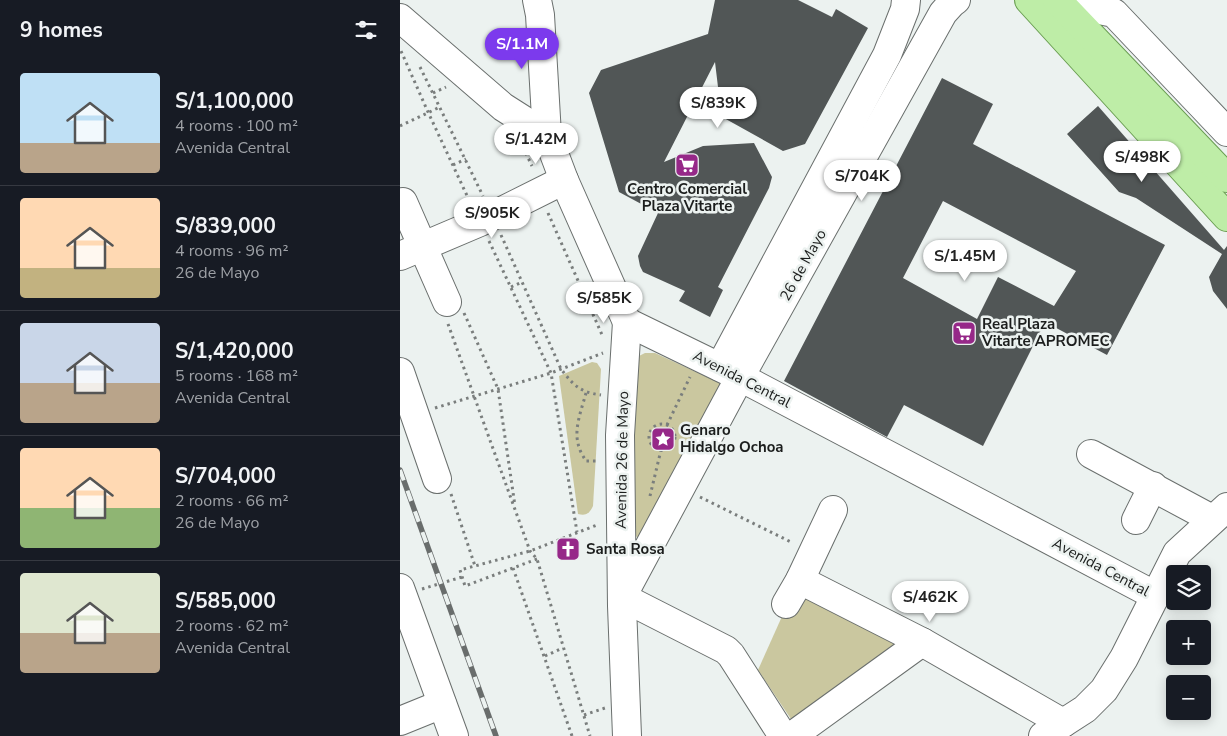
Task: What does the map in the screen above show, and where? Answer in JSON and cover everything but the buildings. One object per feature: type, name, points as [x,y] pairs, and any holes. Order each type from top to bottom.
[{"type":"main road","points":[[1029,0],[1227,217]]},
{"type":"main road","points":[[1064,2],[1227,178]]},
{"type":"street","points":[[537,0],[540,15],[547,135],[564,180],[627,322]]},
{"type":"street","name":"26 de Mayo","points":[[730,372],[887,55],[902,17],[906,0]]},
{"type":"street","name":"26 de Mayo","points":[[730,372],[942,13],[952,1]]},
{"type":"street","points":[[1064,2],[1114,13],[1227,132]]},
{"type":"street","points":[[400,18],[503,107],[547,135]]},
{"type":"street","points":[[523,120],[546,104]]},
{"type":"street","points":[[412,251],[480,222],[564,180]]},
{"type":"street","points":[[403,202],[412,251],[452,310]]},
{"type":"street","name":"Avenida Central","points":[[627,322],[730,372],[1156,596]]},
{"type":"street","name":"Avenida 26 de Mayo","points":[[627,322],[613,354],[620,435],[622,598],[627,736]]},
{"type":"street","points":[[400,372],[444,485]]},
{"type":"street","points":[[730,372],[622,598],[726,650],[783,736]]},
{"type":"street","points":[[800,580],[922,642],[1053,730],[1084,709],[1104,690],[1124,658],[1177,553],[1220,513],[1152,486],[1092,454]]},
{"type":"street","points":[[1136,520],[1152,486]]},
{"type":"street","points":[[786,604],[800,580],[833,510]]},
{"type":"street","points":[[401,591],[454,736]]},
{"type":"street","points":[[792,736],[922,642]]},
{"type":"street","points":[[400,721],[442,704]]},
{"type":"path","points":[[400,47],[428,112],[551,373],[577,532]]},
{"type":"path","points":[[400,126],[440,107]]},
{"type":"path","points":[[453,165],[466,159]]},
{"type":"path","points":[[431,409],[613,354],[605,342],[545,208]]},
{"type":"path","points":[[511,287],[522,282]]},
{"type":"path","points":[[452,310],[498,389],[516,513]]},
{"type":"path","points":[[452,310],[473,396],[530,550],[537,559],[590,736]]},
{"type":"path","points":[[561,369],[572,383],[586,392],[604,396],[605,387]]},
{"type":"path","points":[[667,425],[692,375]]},
{"type":"path","points":[[586,392],[576,436],[586,461],[601,462]]},
{"type":"path","points":[[660,424],[667,425],[674,434],[672,446],[661,450],[652,446],[648,437],[650,430],[660,424]]},
{"type":"path","points":[[648,504],[661,450]]},
{"type":"path","points":[[444,485],[475,566]]},
{"type":"path","points":[[695,495],[813,553]]},
{"type":"path","points":[[537,559],[465,586],[460,570],[530,550],[597,525],[598,516]]},
{"type":"path","points":[[513,568],[572,736]]},
{"type":"path","points":[[401,591],[462,577]]},
{"type":"path","points":[[545,656],[563,648]]},
{"type":"path","points":[[584,715],[609,707]]},
{"type":"shaded area","points":[[645,353],[655,353],[722,384],[639,538],[630,533],[625,509],[637,357]]},
{"type":"shaded area","points":[[592,362],[597,363],[601,369],[593,506],[589,513],[583,515],[578,514],[559,376]]},
{"type":"shaded area","points":[[798,594],[907,646],[791,719],[758,670],[788,603]]},
{"type":"railway","points":[[400,470],[496,736]]},
{"type":"place","name":"Centro Comercial Plaza Vitarte","points":[[687,165]]},
{"type":"place","name":"Real Plaza Vitarte APROMEC","points":[[964,333]]},
{"type":"place","name":"Genaro Hidalgo Ochoa","points":[[663,439]]},
{"type":"place","name":"Santa Rosa","points":[[568,549]]}]
